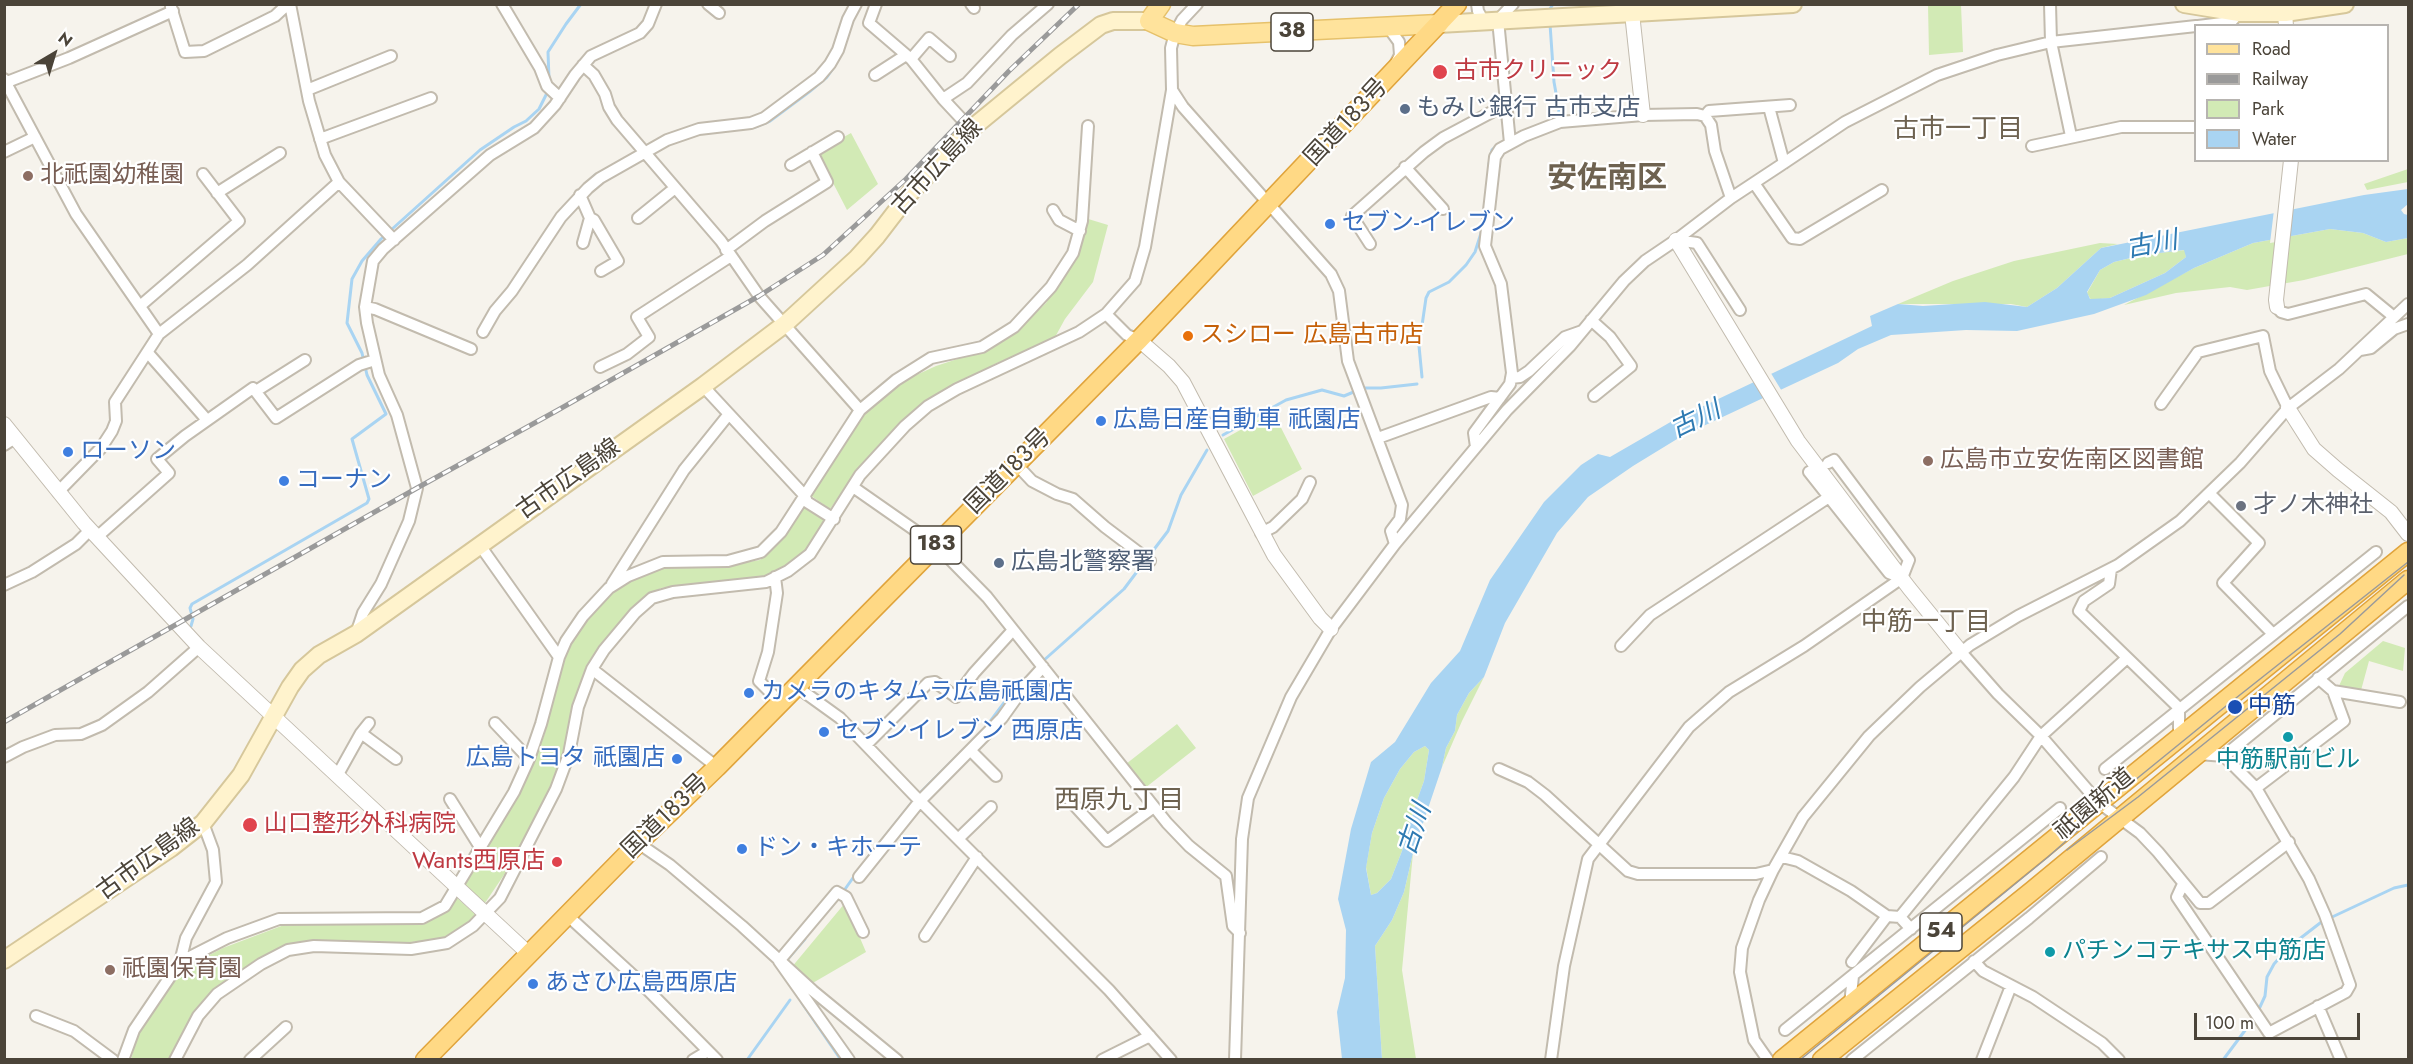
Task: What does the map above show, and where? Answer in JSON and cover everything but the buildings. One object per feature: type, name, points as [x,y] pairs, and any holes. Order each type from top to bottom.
[{"type":"highway","name":"国道183号","points":[[426,1059],[1140,340],[1269,206],[1457,4]]},
{"type":"highway","name":"祇園新道","points":[[1782,1059],[2013,874],[2324,618],[2409,552]]},
{"type":"highway","name":"祇園新道","points":[[1822,1059],[2032,891],[2409,580]]},
{"type":"main road","points":[[1149,21],[1161,4]]},
{"type":"main road","points":[[1439,24],[1793,4]]},
{"type":"main road","points":[[2184,4],[2285,19],[2334,6]]},
{"type":"main road","name":"古市広島線","points":[[4,960],[171,848],[203,823],[241,775],[273,716],[302,670],[319,655],[356,634],[703,386],[785,324],[857,258],[910,194],[971,129],[1101,25],[1113,21],[1149,21]]},
{"type":"main road","name":"38","points":[[1149,21],[1175,33],[1212,36],[1439,24]]},
{"type":"street","points":[[159,334],[76,214],[6,80],[69,58],[172,8],[185,52],[204,51],[274,16],[289,4],[307,90],[325,155],[339,182],[394,240]]},
{"type":"street","points":[[502,4],[540,68],[547,86],[560,98]]},
{"type":"street","points":[[356,634],[363,613],[381,584],[409,521],[417,488],[398,415],[379,375],[375,360],[365,307],[373,261],[490,155],[534,128],[591,56],[640,33],[648,24],[656,4]]},
{"type":"street","points":[[708,4],[719,13]]},
{"type":"street","points":[[483,332],[495,310],[512,291],[561,217],[580,195],[600,178],[667,140],[699,129],[751,123],[764,118],[819,77],[830,64],[856,4]]},
{"type":"street","points":[[876,4],[870,23],[908,57],[971,129]]},
{"type":"street","points":[[943,99],[967,83],[1012,35],[1048,4]]},
{"type":"street","points":[[175,1059],[198,1016],[217,994],[261,964],[288,950],[314,946],[411,949],[447,943],[487,914],[500,898],[556,789],[569,754],[578,707],[592,669],[604,650],[635,613],[652,598],[673,592],[766,582],[788,571],[810,554],[860,475],[905,426],[928,406],[957,389],[1079,332],[1106,314],[1135,281],[1145,247],[1172,90],[1171,48],[1182,20],[1197,4]]},
{"type":"street","points":[[1477,4],[1478,11],[1491,21],[1510,139]]},
{"type":"street","points":[[1491,21],[1514,4]]},
{"type":"street","points":[[2050,4],[2051,42],[2071,136]]},
{"type":"street","points":[[1632,13],[1643,115]]},
{"type":"street","points":[[2214,24],[2231,22],[2239,13]]},
{"type":"street","points":[[1235,1059],[1242,839],[1248,798],[1291,697],[1331,629],[1395,544],[1507,410],[1570,346],[1623,281],[1645,261],[1731,198],[1845,122],[1937,75],[1996,55],[2051,42],[2194,26]]},
{"type":"street","points":[[1388,27],[1399,42],[1400,55],[1390,77]]},
{"type":"street","points":[[875,75],[908,57],[929,38],[950,56]]},
{"type":"street","points":[[307,90],[391,56]]},
{"type":"street","points":[[583,65],[594,75],[613,114],[729,253],[777,318],[785,324],[861,410]]},
{"type":"street","points":[[1172,90],[1183,108],[1318,259],[1339,291],[1345,346],[1402,505],[1400,519],[1391,531],[1395,544]]},
{"type":"street","points":[[320,139],[431,98]]},
{"type":"street","points":[[1370,244],[1352,216],[1405,167],[1443,138],[1505,105]]},
{"type":"street","points":[[1705,116],[1708,111],[1790,105]]},
{"type":"street","points":[[1769,108],[1784,163]]},
{"type":"street","points":[[1476,447],[1474,433],[1510,384],[1511,378],[1501,284],[1485,246],[1495,157],[1510,139],[1560,122],[1643,115],[1697,114],[1705,116],[1711,125],[1715,151],[1731,198]]},
{"type":"street","points":[[609,588],[628,576],[663,562],[728,561],[761,552],[781,532],[861,410],[896,380],[931,358],[982,347],[1014,327],[1051,287],[1073,253],[1083,221],[1088,126]]},
{"type":"street","points":[[2032,146],[2121,127],[2194,127]]},
{"type":"street","points":[[4,152],[35,137]]},
{"type":"street","points":[[791,165],[838,137]]},
{"type":"street","points":[[600,367],[627,354],[649,337],[637,317],[729,253],[765,221],[827,182],[812,152]]},
{"type":"street","points":[[217,193],[280,153]]},
{"type":"street","points":[[2291,162],[2277,304],[2281,312],[2288,314],[2366,294],[2394,317]]},
{"type":"street","points":[[1405,167],[1443,209]]},
{"type":"street","points":[[140,306],[239,221],[203,174]]},
{"type":"street","points":[[58,492],[101,448],[112,431],[116,421],[115,402],[159,334],[248,265],[339,182]]},
{"type":"street","points":[[1754,183],[1792,238],[1800,239],[1882,190]]},
{"type":"street","points":[[638,218],[675,188]]},
{"type":"street","points":[[580,195],[590,218],[594,220],[618,261],[601,272]]},
{"type":"street","points":[[1053,210],[1059,220],[1080,231]]},
{"type":"street","points":[[583,243],[590,218]]},
{"type":"street","points":[[1676,240],[1696,243],[1740,310]]},
{"type":"street","points":[[1676,240],[1798,441],[1902,578],[1998,694],[2041,736],[2098,802],[2146,839],[2200,903],[2210,903],[2289,842]]},
{"type":"street","points":[[1768,1059],[1754,1040],[1740,972],[1742,948],[1773,870],[1803,817],[1869,736],[1961,652],[2018,616],[2111,569],[2180,521],[2240,463],[2288,408],[2338,369],[2409,304]]},
{"type":"street","points":[[365,307],[375,309],[471,350]]},
{"type":"street","points":[[1106,314],[1127,335],[1140,340],[1183,382],[1274,555],[1320,618],[1331,629]]},
{"type":"street","points":[[1591,320],[1610,337],[1631,366],[1594,396]]},
{"type":"street","points":[[2358,351],[2371,348],[2394,329],[2409,324]]},
{"type":"street","points":[[1511,378],[1520,377],[1529,371],[1565,337],[1582,331]]},
{"type":"street","points":[[2161,404],[2198,352],[2263,336],[2270,370],[2288,408],[2314,449],[2391,512],[2409,534]]},
{"type":"street","points":[[147,353],[207,420]]},
{"type":"street","points":[[256,391],[304,360]]},
{"type":"street","points":[[4,585],[32,572],[93,533],[169,473],[157,459],[253,388],[276,418],[359,364],[375,360]]},
{"type":"street","points":[[703,386],[805,496],[807,502],[834,519]]},
{"type":"street","points":[[1378,438],[1491,397],[1500,398]]},
{"type":"street","points":[[180,962],[227,938],[279,919],[422,918],[445,906],[514,792],[529,759],[559,657],[566,641],[583,616],[609,588],[684,470],[729,414]]},
{"type":"street","points":[[4,424],[10,442],[199,647],[529,954]]},
{"type":"street","points":[[1551,1059],[1564,966],[1588,859],[1689,727],[1729,692],[1804,646],[1902,578],[1909,560],[1834,460],[1828,463]]},
{"type":"street","points":[[1017,465],[1032,481],[1057,494],[1073,499],[1147,559]]},
{"type":"street","points":[[1814,470],[1809,472],[1888,573],[1902,578]]},
{"type":"street","points":[[1262,533],[1273,527],[1302,499],[1310,482]]},
{"type":"street","points":[[853,487],[936,545],[987,597],[1154,807],[1189,846],[1226,876],[1233,926],[1240,933]]},
{"type":"street","points":[[2209,493],[2259,543],[2223,583],[2273,634]]},
{"type":"street","points":[[1621,646],[1650,615],[1829,497]]},
{"type":"street","points":[[479,544],[559,657]]},
{"type":"street","points":[[2105,769],[2376,552]]},
{"type":"street","points":[[2111,569],[2109,584],[2084,601],[2079,611],[2179,710],[2180,736]]},
{"type":"street","points":[[775,578],[777,593],[768,652],[759,681],[781,703]]},
{"type":"street","points":[[2224,756],[2409,606]]},
{"type":"street","points":[[2299,613],[2324,618]]},
{"type":"street","points":[[866,745],[928,683],[935,682],[956,697],[974,673],[1013,630]]},
{"type":"street","points":[[2339,661],[2344,634]]},
{"type":"street","points":[[4,758],[23,747],[55,735],[81,734],[102,725],[148,692],[199,647]]},
{"type":"street","points":[[1900,917],[2014,777],[2041,736],[2127,658]]},
{"type":"street","points":[[859,877],[917,798],[970,751],[1002,718],[1040,664]]},
{"type":"street","points":[[592,669],[717,767]]},
{"type":"street","points":[[2256,788],[2344,721],[2333,691],[2318,678]]},
{"type":"street","points":[[797,687],[840,718],[1109,990],[1171,1059]]},
{"type":"street","points":[[2333,691],[2400,702]]},
{"type":"street","points":[[337,776],[369,723]]},
{"type":"street","points":[[495,723],[529,759]]},
{"type":"street","points":[[361,733],[396,759]]},
{"type":"street","points":[[970,751],[996,777]]},
{"type":"street","points":[[2183,884],[2177,897],[2269,1033],[2346,992],[2350,985],[2325,915],[2289,842],[2256,788],[2224,756],[2199,754]]},
{"type":"street","points":[[1499,769],[1528,782],[1545,795],[1628,871],[1638,874],[1756,874],[1773,870]]},
{"type":"street","points":[[1065,795],[1107,842],[1154,807]]},
{"type":"street","points":[[450,799],[480,847]]},
{"type":"street","points":[[958,839],[991,807]]},
{"type":"street","points":[[1785,1030],[2060,808]]},
{"type":"street","points":[[123,1059],[134,1030],[180,962],[186,938],[216,882],[213,850],[203,823]]},
{"type":"street","points":[[638,843],[670,865],[742,926],[779,961],[897,1059]]},
{"type":"street","points":[[1782,857],[1797,861],[1851,891],[1887,916],[1900,917],[1911,929]]},
{"type":"street","points":[[1852,1059],[2029,918],[2101,857]]},
{"type":"street","points":[[925,936],[976,858]]},
{"type":"street","points":[[1986,868],[2013,874]]},
{"type":"street","points":[[2029,918],[2032,891]]},
{"type":"street","points":[[779,961],[842,894],[863,932]]},
{"type":"street","points":[[567,915],[638,980],[717,1059]]},
{"type":"street","points":[[1852,962],[1887,916]]},
{"type":"street","points":[[779,961],[849,1059]]},
{"type":"street","points":[[1974,962],[1983,971],[2033,997],[2102,1043],[2111,1057]]},
{"type":"street","points":[[1850,1004],[1853,976]]},
{"type":"street","points":[[1982,1059],[2011,986]]},
{"type":"street","points":[[1886,1006],[1910,1012]]},
{"type":"street","points":[[2318,1006],[2341,1059]]},
{"type":"street","points":[[36,1016],[74,1031],[113,1059]]},
{"type":"street","points":[[250,1059],[285,1027]]},
{"type":"street","points":[[1102,1059],[1150,1036]]},
{"type":"street","points":[[693,1059],[708,1051]]},
{"type":"green space","points":[[1928,5],[1961,5],[1963,52],[1929,55]]},
{"type":"green space","points":[[851,133],[878,184],[847,210],[817,152]]},
{"type":"green space","points":[[2408,169],[2408,182],[2367,190],[2364,184]]},
{"type":"green space","points":[[1085,218],[1108,225],[1093,282],[1065,319],[1054,339],[997,363],[925,403],[863,463],[830,509],[810,495],[867,411],[901,382],[936,366],[988,349],[1020,328],[1046,303],[1076,255]]},
{"type":"green space","points":[[2330,229],[2363,233],[2386,242],[2408,238],[2408,254],[2304,280],[2247,290],[2230,287],[2176,293],[2124,305],[2194,268],[2253,243]]},
{"type":"green space","points":[[2100,243],[2118,244],[2101,248],[2057,288],[2027,307],[2011,304],[1898,304],[1953,281],[2014,261]]},
{"type":"green space","points":[[2185,250],[2186,257],[2165,273],[2110,298],[2091,300],[2087,293],[2100,270],[2114,262],[2143,255]]},
{"type":"green space","points":[[1273,412],[1302,469],[1253,496],[1224,439]]},
{"type":"green space","points":[[803,506],[827,521],[806,553],[784,569],[759,578],[661,588],[632,607],[596,651],[578,692],[567,742],[550,789],[510,866],[485,903],[462,886],[502,823],[523,784],[544,736],[563,659],[579,630],[614,591],[650,571],[679,566],[730,565],[760,560],[776,545]]},
{"type":"green space","points":[[2383,641],[2405,648],[2403,671],[2369,661],[2360,694],[2338,688],[2345,673]]},
{"type":"green space","points":[[1484,677],[1442,767],[1446,748],[1455,731],[1457,715],[1469,693]]},
{"type":"green space","points":[[1177,724],[1196,748],[1145,788],[1126,764]]},
{"type":"green space","points":[[1425,746],[1429,750],[1424,781],[1402,851],[1391,879],[1377,893],[1371,895],[1366,867],[1372,833],[1384,798],[1400,769],[1414,752]]},
{"type":"green space","points":[[1413,853],[1402,970],[1416,1059],[1382,1059],[1375,946],[1392,920],[1404,892]]},
{"type":"green space","points":[[455,896],[478,917],[443,940],[288,943],[233,975],[196,1011],[170,1059],[131,1060],[138,1033],[184,968],[223,948],[284,925],[424,923],[445,913]]},
{"type":"green space","points":[[845,903],[866,952],[811,984],[791,968]]},
{"type":"water","name":"古川","points":[[2408,189],[2408,204],[2401,210],[2408,215],[2408,238],[2386,242],[2363,233],[2330,229],[2253,243],[2194,268],[2146,295],[2094,314],[2017,331],[1966,330],[1891,335],[1858,349],[1838,363],[1682,436],[1588,497],[1557,533],[1505,623],[1484,677],[1469,693],[1457,715],[1455,731],[1446,748],[1442,767],[1413,853],[1404,892],[1392,920],[1375,946],[1382,1059],[1342,1059],[1337,1012],[1345,978],[1346,930],[1338,899],[1351,829],[1371,762],[1395,742],[1431,683],[1460,651],[1490,580],[1544,502],[1581,465],[1598,454],[1610,457],[1674,420],[1872,326],[1870,316],[1898,304],[1923,306],[1985,302],[2027,307],[2057,288],[2101,248],[2364,195]],"holes":[[[2184,250],[2186,257],[2165,273],[2110,298],[2090,299],[2087,292],[2100,270],[2114,262],[2143,255]],[[1425,746],[1429,750],[1424,781],[1402,851],[1391,879],[1377,893],[1371,895],[1366,868],[1372,833],[1384,798],[1400,769],[1414,752]]]},
{"type":"pier","points":[[2293,206],[2288,240],[2270,243],[2274,210]]},
{"type":"pier","points":[[1769,370],[1783,393],[1768,400],[1754,377]]},
{"type":"waterway","points":[[549,79],[548,52],[581,4]]},
{"type":"waterway","points":[[1550,9],[1553,4]]},
{"type":"waterway","points":[[1550,24],[1554,82],[1559,110],[1558,116],[1551,120]]},
{"type":"waterway","points":[[755,127],[770,121],[809,92],[827,77],[834,67]]},
{"type":"waterway","points":[[191,626],[193,619],[190,608],[192,604],[367,503],[369,499],[352,439],[386,414],[367,375],[362,353],[347,323],[352,279],[362,261],[381,239],[480,150],[526,121],[539,109],[548,91]]},
{"type":"waterway","points":[[1489,164],[1492,150],[1499,144]]},
{"type":"waterway","points":[[570,200],[595,175]]},
{"type":"waterway","points":[[1422,377],[1419,346],[1426,298],[1429,292],[1449,282],[1466,265],[1475,252],[1482,230]]},
{"type":"waterway","points":[[1362,388],[1417,384]]},
{"type":"waterway","points":[[1223,435],[1286,400],[1322,390],[1344,396],[1356,391]]},
{"type":"waterway","points":[[1149,556],[1168,531],[1181,495],[1207,450]]},
{"type":"waterway","points":[[1043,661],[1124,589],[1145,561]]},
{"type":"waterway","points":[[986,727],[1015,688],[1034,670]]},
{"type":"waterway","points":[[918,795],[979,734]]},
{"type":"waterway","points":[[866,860],[914,800]]},
{"type":"waterway","points":[[843,892],[855,875]]},
{"type":"waterway","points":[[2330,918],[2394,888],[2408,885]]},
{"type":"waterway","points":[[2259,1009],[2265,996],[2267,977],[2274,964],[2289,947],[2324,920]]},
{"type":"waterway","points":[[786,961],[805,939]]},
{"type":"waterway","points":[[747,1060],[790,1000]]},
{"type":"waterway","points":[[802,1003],[841,1060]]},
{"type":"waterway","points":[[2223,1060],[2255,1017]]},
{"type":"tram line","points":[[1800,1060],[2048,857],[2129,785],[2408,562]]},
{"type":"tram line","points":[[2067,850],[2138,797],[2340,634],[2404,575]]},
{"type":"railway","points":[[4,722],[759,296],[823,255],[906,179],[1009,71],[1079,4]]},
{"type":"place","name":"古市クリニック","points":[[1440,72]]},
{"type":"place","name":"もみじ銀行 古市支店","points":[[1405,109]]},
{"type":"place","name":"北祇園幼稚園","points":[[28,176]]},
{"type":"place","name":"セブン-イレブン","points":[[1330,224]]},
{"type":"place","name":"スシロー 広島古市店","points":[[1188,336]]},
{"type":"place","name":"広島日産自動車 祇園店","points":[[1101,421]]},
{"type":"place","name":"ローソン","points":[[68,452]]},
{"type":"place","name":"広島市立安佐南区図書館","points":[[1928,461]]},
{"type":"place","name":"コーナン","points":[[284,481]]},
{"type":"place","name":"才ノ木神社","points":[[2241,506]]},
{"type":"place","name":"広島北警察署","points":[[999,563]]},
{"type":"place","name":"カメラのキタムラ広島祇園店","points":[[749,693]]},
{"type":"place","name":"中筋","points":[[2235,707]]},
{"type":"place","name":"セブンイレブン 西原店","points":[[824,732]]},
{"type":"place","name":"中筋駅前ビル","points":[[2288,737]]},
{"type":"place","name":"広島トヨタ 祇園店","points":[[677,759]]},
{"type":"place","name":"山口整形外科病院","points":[[250,825]]},
{"type":"place","name":"ドン・キホーテ","points":[[742,849]]},
{"type":"place","name":"Wants西原店","points":[[557,862]]},
{"type":"place","name":"パチンコテキサス中筋店","points":[[2050,952]]},
{"type":"place","name":"祇園保育園","points":[[110,970]]},
{"type":"place","name":"あさひ広島西原店","points":[[533,984]]},
{"type":"district","name":"古市一丁目","points":[[1958,131]]},
{"type":"district","name":"安佐南区","points":[[1607,180]]},
{"type":"district","name":"中筋一丁目","points":[[1926,624]]},
{"type":"district","name":"西原九丁目","points":[[1119,802]]}]
